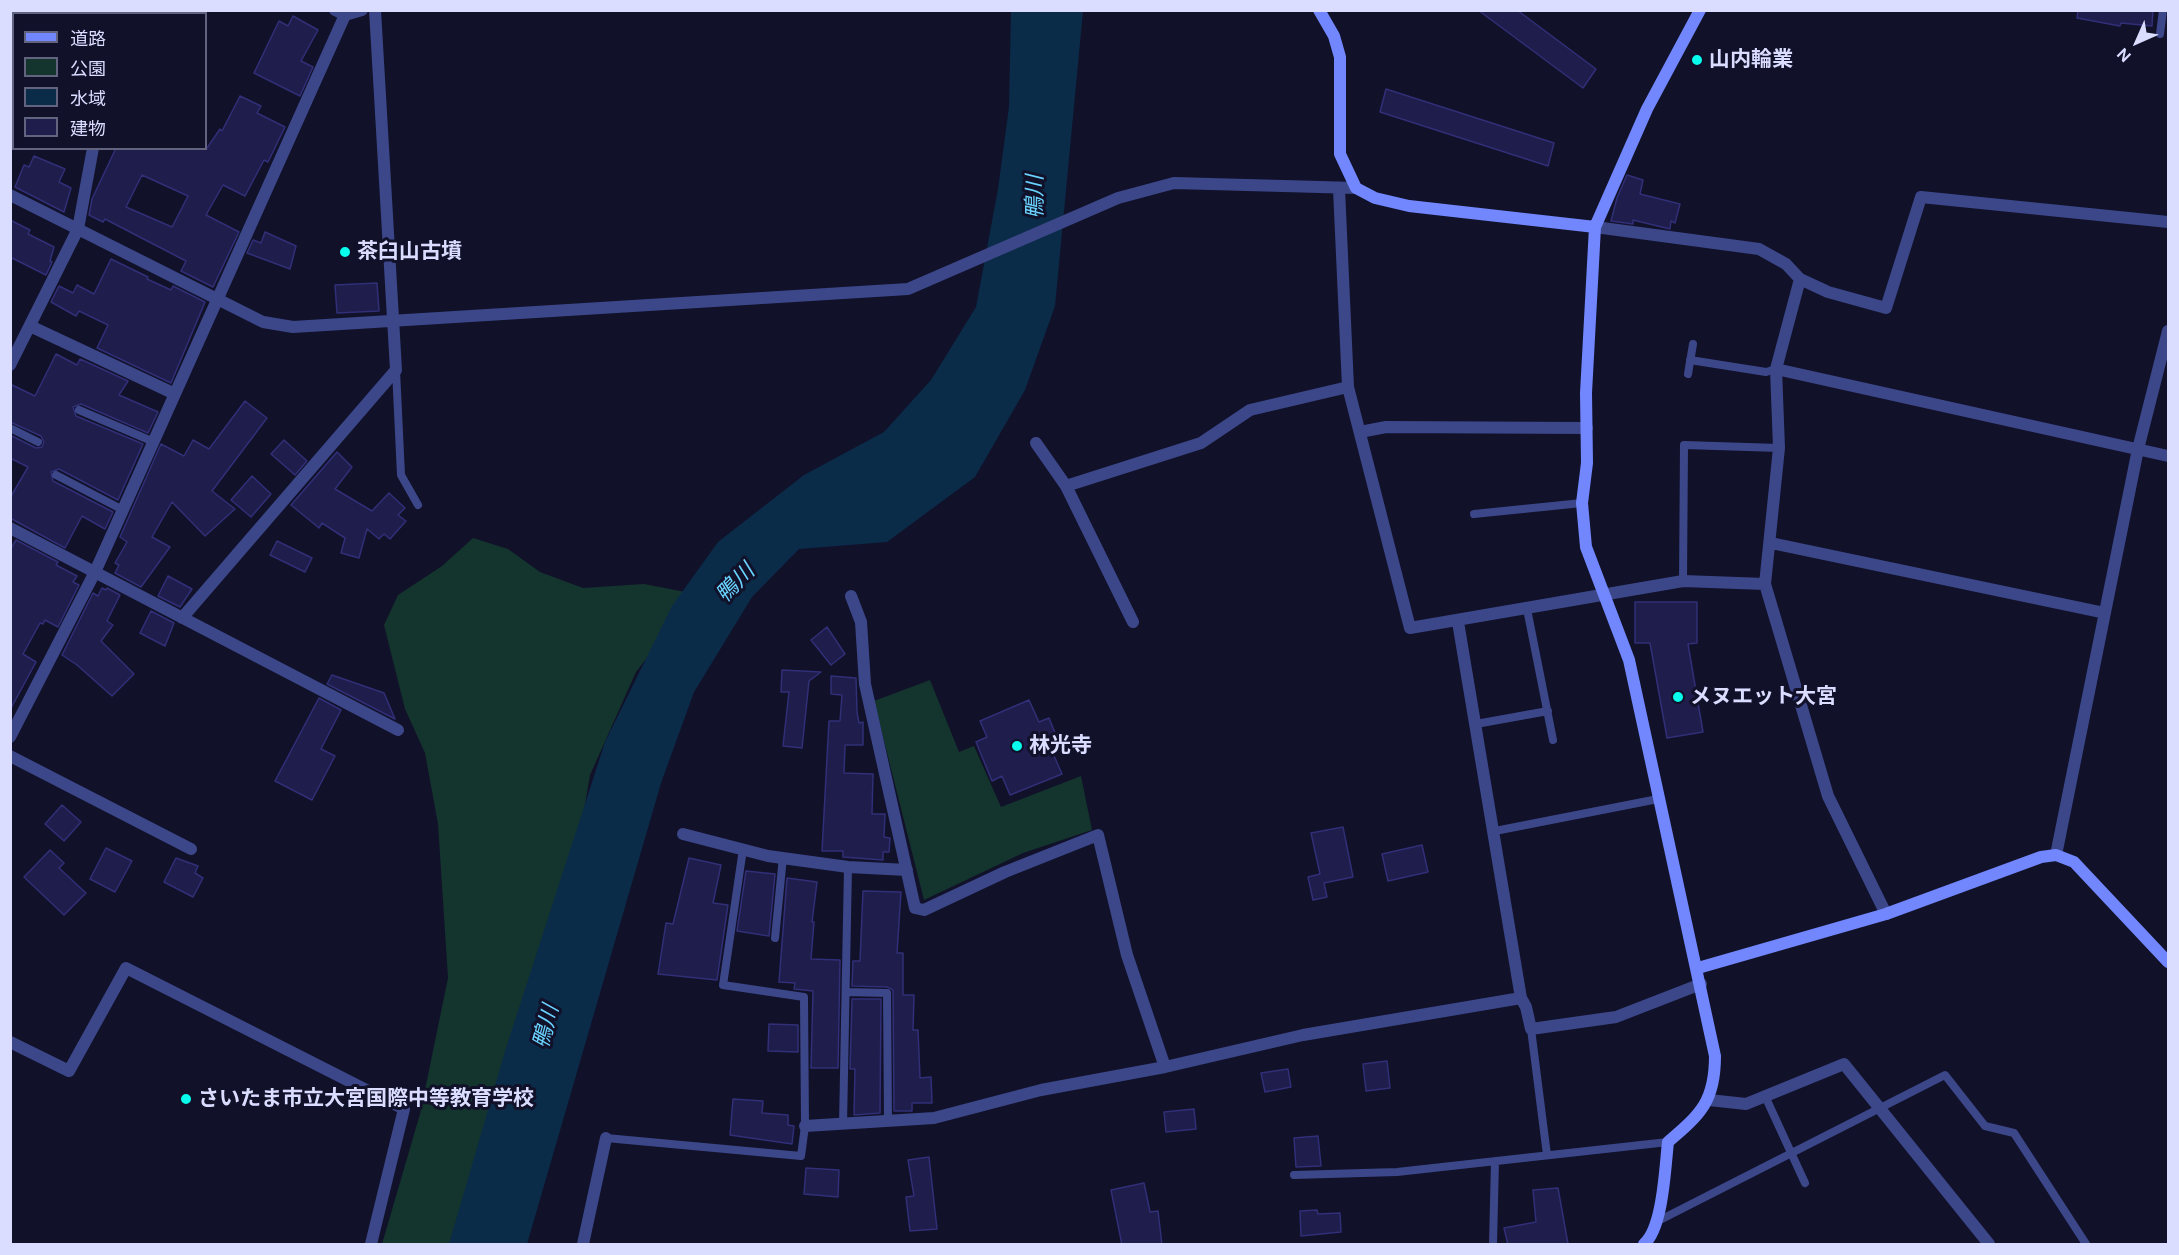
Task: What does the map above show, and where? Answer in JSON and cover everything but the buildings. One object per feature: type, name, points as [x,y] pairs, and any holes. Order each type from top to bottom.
[{"type":"street","points":[[10,736],[123,510],[218,299],[340,13],[362,10]]},
{"type":"street","points":[[182,618],[396,370],[375,10]]},
{"type":"street","points":[[1319,10],[1334,36],[1340,57],[1340,154],[1356,188]]},
{"type":"street","points":[[1644,1245],[1650,1239],[1655,1222],[1668,1142],[1696,1118],[1709,1100],[1715,1078],[1715,1056],[1698,968],[1658,800],[1629,660],[1586,547],[1582,503],[1595,227],[1647,109],[1700,10]]},
{"type":"street","points":[[10,365],[78,229],[93,150]]},
{"type":"street","points":[[10,195],[263,322],[292,327],[392,323],[908,289],[1105,204],[1150,187],[1174,183],[1356,188],[1375,198],[1409,206],[1595,227],[1759,249],[1786,264],[1800,279],[1828,292],[1886,308],[1921,197],[2169,222]]},
{"type":"street","points":[[1338,189],[1348,387],[1410,628],[1458,622],[1683,581],[1765,584]]},
{"type":"street","points":[[1800,279],[1776,369],[1779,448],[1765,584],[1827,796],[1886,914]]},
{"type":"street","points":[[30,326],[175,394]]},
{"type":"street","points":[[2056,855],[2138,449],[2169,331]]},
{"type":"street","points":[[1776,369],[2169,456]]},
{"type":"street","points":[[1065,486],[1201,443],[1250,410],[1348,387]]},
{"type":"street","points":[[1360,432],[1386,427],[1587,428]]},
{"type":"street","points":[[1036,443],[1065,486],[1133,622]]},
{"type":"street","points":[[10,528],[398,730]]},
{"type":"street","points":[[1771,543],[2105,613]]},
{"type":"street","points":[[851,596],[861,622],[865,684],[915,908],[924,910],[1005,872],[1098,835],[1127,955],[1166,1068]]},
{"type":"street","points":[[1458,622],[1495,831],[1521,998],[1526,1007],[1531,1029],[1616,1017],[1701,984]]},
{"type":"street","points":[[10,756],[191,849]]},
{"type":"street","points":[[683,834],[783,857],[848,867],[907,870]]},
{"type":"street","points":[[1698,968],[1886,914],[2041,857],[2056,855],[2074,862],[2169,962]]},
{"type":"street","points":[[10,1042],[69,1071],[126,968],[404,1109],[371,1245]]},
{"type":"street","points":[[805,1126],[934,1118],[1041,1090],[1166,1068],[1303,1035],[1521,998]]},
{"type":"street","points":[[1709,1100],[1746,1104],[1844,1064],[1989,1245]]},
{"type":"street","points":[[583,1245],[606,1138]]},
{"type":"lane","points":[[2160,34],[2163,10]]},
{"type":"lane","points":[[1688,374],[1693,344]]},
{"type":"lane","points":[[1690,360],[1766,372],[1776,369]]},
{"type":"lane","points":[[396,370],[401,475],[418,505]]},
{"type":"lane","points":[[79,410],[154,442]]},
{"type":"lane","points":[[10,428],[38,442]]},
{"type":"lane","points":[[1683,581],[1684,445],[1779,448]]},
{"type":"lane","points":[[56,475],[123,510]]},
{"type":"lane","points":[[1474,514],[1582,503]]},
{"type":"lane","points":[[1527,609],[1554,740]]},
{"type":"lane","points":[[1476,724],[1548,711]]},
{"type":"lane","points":[[1495,831],[1658,800]]},
{"type":"lane","points":[[606,1138],[801,1156],[805,1126],[804,998],[723,985],[743,849]]},
{"type":"lane","points":[[775,938],[783,857]]},
{"type":"lane","points":[[843,1125],[848,867]]},
{"type":"lane","points":[[846,992],[887,993],[888,1122]]},
{"type":"lane","points":[[1531,1029],[1547,1155]]},
{"type":"lane","points":[[1655,1222],[1945,1075],[1985,1126],[2014,1133],[2086,1245]]},
{"type":"lane","points":[[1765,1096],[1805,1183]]},
{"type":"lane","points":[[1294,1175],[1397,1172],[1668,1142]]},
{"type":"lane","points":[[1493,1245],[1495,1161]]},
{"type":"green space","points":[[473,538],[508,549],[540,572],[583,588],[644,584],[696,594],[636,672],[590,775],[579,840],[466,1244],[382,1244],[420,1114],[448,978],[438,824],[425,753],[405,709],[384,625],[398,595],[442,566]]},
{"type":"green space","points":[[930,680],[959,752],[974,746],[1001,807],[1081,776],[1092,830],[1023,853],[924,900],[874,701]]},
{"type":"water","name":"鴨川","points":[[1011,11],[1083,11],[1055,306],[1025,390],[975,477],[887,542],[799,549],[752,597],[694,692],[661,783],[527,1244],[449,1244],[506,1048],[605,742],[672,606],[718,542],[804,475],[884,432],[931,380],[976,307],[998,189],[1009,107]]},
{"type":"place","name":"山内輪業","points":[[1697,60]]},
{"type":"place","name":"茶臼山古墳","points":[[345,252]]},
{"type":"place","name":"メヌエット大宮","points":[[1678,697]]},
{"type":"place","name":"林光寺","points":[[1017,746]]},
{"type":"place","name":"さいたま市立大宮国際中等教育学校","points":[[186,1099]]}]
